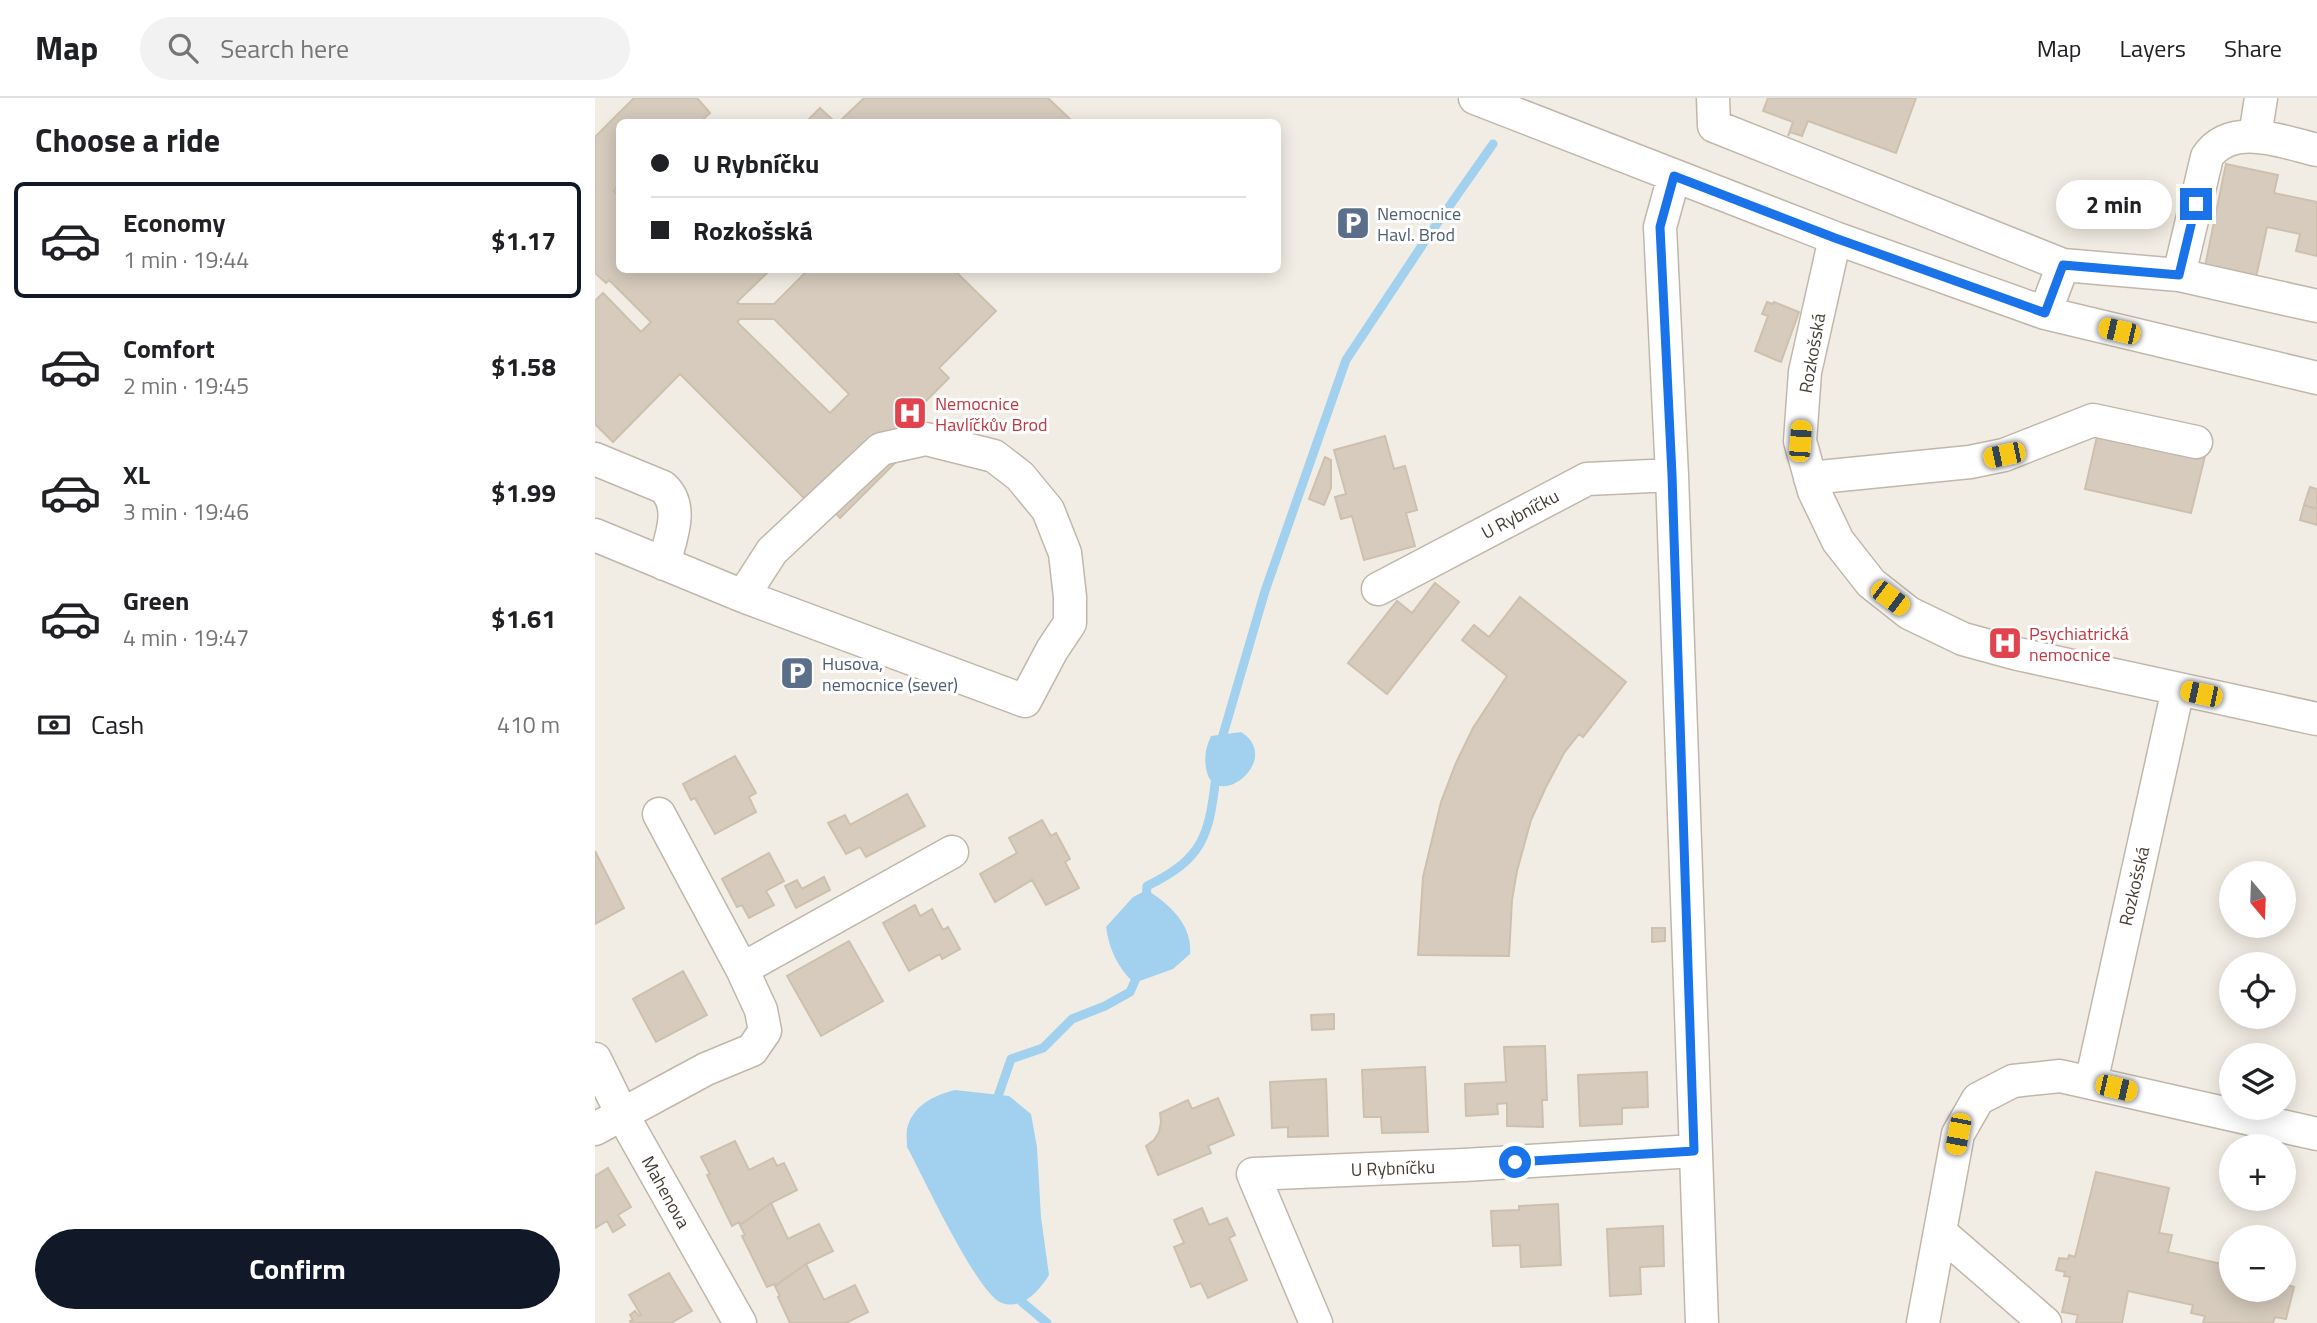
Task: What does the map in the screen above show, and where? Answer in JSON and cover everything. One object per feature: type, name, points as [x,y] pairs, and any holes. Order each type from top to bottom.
[{"type":"street","points":[[1475,98],[1835,238],[2045,313],[2317,378]]},
{"type":"street","points":[[2255,136],[2261,98]]},
{"type":"street","points":[[1714,112],[2063,265],[2179,275],[2317,306]]},
{"type":"street","points":[[2179,275],[2207,157],[2211,150],[2223,142],[2255,136],[2317,150]]},
{"type":"street","points":[[1674,176],[1660,227],[1672,475],[1702,1323]]},
{"type":"street","name":"Rozkošská","points":[[1835,238],[1805,372],[1800,441],[1814,491],[1839,541],[1871,583],[1909,613],[1974,642],[2317,719]]},
{"type":"street","points":[[2045,313],[2063,265]]},
{"type":"street","points":[[1810,478],[1970,462],[2004,455],[2093,420],[2196,442]]},
{"type":"street","points":[[595,535],[743,596],[1024,701],[1070,623],[1065,554],[1048,510],[1020,476],[994,456],[926,439],[881,449],[772,551],[743,596]]},
{"type":"street","points":[[595,459],[663,488],[670,494],[675,509],[664,564]]},
{"type":"street","name":"U Rybníčku","points":[[1378,589],[1587,479],[1672,475]]},
{"type":"street","name":"Rozkošská","points":[[2091,1083],[2178,689]]},
{"type":"street","points":[[595,1129],[706,1069],[752,1050],[765,1031],[761,1010],[742,969],[659,814]]},
{"type":"street","points":[[742,969],[953,852]]},
{"type":"street","name":"Mahenova","points":[[595,1059],[622,1114],[740,1323]]},
{"type":"street","points":[[1923,1323],[1958,1134],[1978,1098],[2013,1081],[2060,1076],[2317,1134]]},
{"type":"street","name":"U Rybníčku","points":[[1315,1323],[1253,1174],[1694,1151]]},
{"type":"street","points":[[1940,1232],[2045,1323]]},
{"type":"water","points":[[1241,732],[1252,744],[1255,756],[1251,768],[1243,778],[1232,785],[1221,786],[1211,781],[1206,768],[1205,756],[1209,740],[1211,736]]},
{"type":"water","points":[[1147,890],[1178,916],[1188,934],[1190,954],[1173,969],[1134,983],[1115,958],[1106,927],[1133,897]]},
{"type":"water","points":[[955,1090],[1009,1096],[1031,1114],[1037,1147],[1041,1217],[1049,1275],[1030,1298],[1017,1304],[1002,1303],[979,1279],[965,1258],[907,1147],[907,1129],[919,1108],[932,1098]]},
{"type":"building","points":[[634,98],[697,98],[710,113],[703,119],[616,119],[616,273],[767,273],[737,302],[774,304],[805,273],[957,273],[996,311],[939,368],[949,378],[892,435],[907,451],[840,518],[829,506],[821,515],[680,374],[613,442],[595,424],[595,301],[603,293],[641,332],[651,322],[609,280],[606,283],[595,273],[595,137]],"holes":[[[740,319],[774,319],[849,394],[830,413],[737,322]]]},
{"type":"building","points":[[864,98],[1048,98],[1070,119],[842,119]]},
{"type":"building","points":[[1768,98],[1916,98],[1896,153],[1808,121],[1802,136],[1790,132],[1788,136],[1793,122],[1763,111]]},
{"type":"building","points":[[820,108],[832,119],[809,119]]},
{"type":"building","points":[[2226,164],[2278,175],[2274,193],[2317,202],[2317,256],[2296,251],[2300,234],[2267,227],[2255,282],[2204,271]]},
{"type":"building","points":[[1767,302],[1799,312],[1781,362],[1755,351],[1768,316],[1762,314]]},
{"type":"building","points":[[2098,432],[2205,456],[2191,513],[2085,489]]},
{"type":"building","points":[[1385,436],[1394,469],[1405,466],[1417,510],[1406,513],[1415,546],[1364,560],[1352,516],[1341,519],[1335,497],[1346,494],[1334,450]]},
{"type":"building","points":[[1325,457],[1331,460],[1331,488],[1324,505],[1309,499]]},
{"type":"building","points":[[2310,487],[2317,489],[2317,509],[2304,505]]},
{"type":"building","points":[[2304,505],[2317,509],[2317,525],[2300,520]]},
{"type":"building","points":[[1435,583],[1459,602],[1387,694],[1348,663],[1397,601],[1412,613]]},
{"type":"building","points":[[1520,597],[1626,682],[1583,737],[1579,734],[1564,753],[1531,820],[1512,900],[1509,956],[1418,955],[1423,877],[1441,802],[1473,728],[1507,676],[1462,640],[1474,625],[1489,637]]},
{"type":"building","points":[[735,756],[756,793],[749,797],[756,812],[715,834],[695,798],[691,800],[683,784]]},
{"type":"building","points":[[907,794],[925,826],[866,857],[860,847],[846,854],[828,823],[845,815],[850,825]]},
{"type":"building","points":[[1042,820],[1051,836],[1056,833],[1070,859],[1065,862],[1079,888],[1046,905],[1032,880],[995,902],[980,874],[1017,853],[1009,838]]},
{"type":"building","points":[[595,851],[624,908],[595,924]]},
{"type":"building","points":[[769,853],[784,881],[766,891],[774,905],[749,918],[742,905],[737,907],[722,879]]},
{"type":"building","points":[[824,877],[830,890],[796,908],[785,886],[797,880],[802,889]]},
{"type":"building","points":[[915,905],[920,916],[932,909],[943,930],[948,927],[960,949],[942,959],[940,954],[909,971],[883,923]]},
{"type":"building","points":[[1652,928],[1665,928],[1665,941],[1652,942]]},
{"type":"building","points":[[849,941],[883,1001],[821,1036],[787,976]]},
{"type":"building","points":[[683,971],[707,1015],[656,1042],[633,999]]},
{"type":"building","points":[[1334,1014],[1334,1029],[1312,1030],[1311,1015]]},
{"type":"building","points":[[1545,1046],[1547,1100],[1542,1100],[1543,1127],[1507,1126],[1507,1103],[1497,1104],[1498,1114],[1466,1116],[1465,1084],[1506,1082],[1504,1047]]},
{"type":"building","points":[[1425,1067],[1428,1132],[1382,1133],[1381,1117],[1364,1117],[1362,1070]]},
{"type":"building","points":[[1647,1072],[1648,1107],[1622,1108],[1622,1124],[1580,1126],[1578,1075]]},
{"type":"building","points":[[1326,1079],[1328,1136],[1288,1137],[1288,1127],[1272,1128],[1270,1082]]},
{"type":"building","points":[[1218,1098],[1234,1135],[1208,1146],[1211,1153],[1158,1175],[1146,1146],[1159,1132],[1160,1113],[1188,1100],[1192,1109]]},
{"type":"building","points":[[735,1141],[749,1170],[773,1158],[777,1166],[784,1163],[797,1190],[771,1203],[740,1225],[739,1222],[732,1226],[701,1157]]},
{"type":"building","points":[[608,1168],[631,1207],[618,1215],[625,1225],[613,1232],[607,1221],[595,1228],[595,1176]]},
{"type":"building","points":[[2096,1172],[2169,1188],[2159,1233],[2172,1235],[2168,1252],[2219,1263],[2219,1302],[2290,1302],[2286,1319],[2275,1317],[2273,1323],[2203,1323],[2205,1316],[2191,1313],[2193,1305],[2128,1291],[2122,1323],[2076,1323],[2078,1315],[2062,1312],[2070,1277],[2064,1276],[2065,1272],[2056,1270],[2059,1258],[2068,1259],[2069,1255],[2075,1257]]},
{"type":"building","points":[[771,1203],[788,1239],[819,1224],[833,1251],[806,1264],[775,1286],[774,1284],[767,1287],[742,1236],[745,1235],[740,1225]]},
{"type":"building","points":[[1558,1204],[1561,1265],[1521,1267],[1520,1245],[1493,1246],[1491,1211]]},
{"type":"building","points":[[1202,1208],[1209,1225],[1227,1218],[1235,1235],[1229,1238],[1247,1280],[1208,1298],[1201,1283],[1191,1287],[1174,1247],[1184,1243],[1174,1220]]},
{"type":"building","points":[[1663,1226],[1664,1266],[1640,1267],[1641,1294],[1610,1296],[1607,1229]]},
{"type":"building","points":[[806,1264],[824,1300],[855,1285],[868,1312],[846,1323],[790,1323],[775,1286]]},
{"type":"building","points":[[669,1273],[692,1311],[671,1323],[631,1323],[633,1320],[630,1315],[635,1311],[641,1315],[629,1295]]},
{"type":"waterway","points":[[1220,745],[1265,591],[1346,360],[1493,144]]},
{"type":"waterway","points":[[1146,900],[1147,886],[1181,865],[1200,843],[1210,815],[1216,776]]},
{"type":"waterway","points":[[995,1105],[1011,1059],[1043,1048],[1072,1019],[1105,1006],[1130,992],[1139,972]]},
{"type":"waterway","points":[[1019,1291],[1022,1302],[1047,1323]]},
{"type":"place","name":"Nemocnice Havl. Brod","points":[[1353,223]]},
{"type":"place","name":"Nemocnice Havlíčkův Brod","points":[[910,413]]},
{"type":"place","name":"Psychiatrická nemocnice","points":[[2005,643]]},
{"type":"place","name":"Husova, nemocnice (sever)","points":[[797,673]]},
{"type":"route","points":[[1515,1162],[1694,1151],[1672,475],[1660,227],[1674,176],[1835,238],[2045,313],[2063,265],[2179,275],[2196,204]]}]
